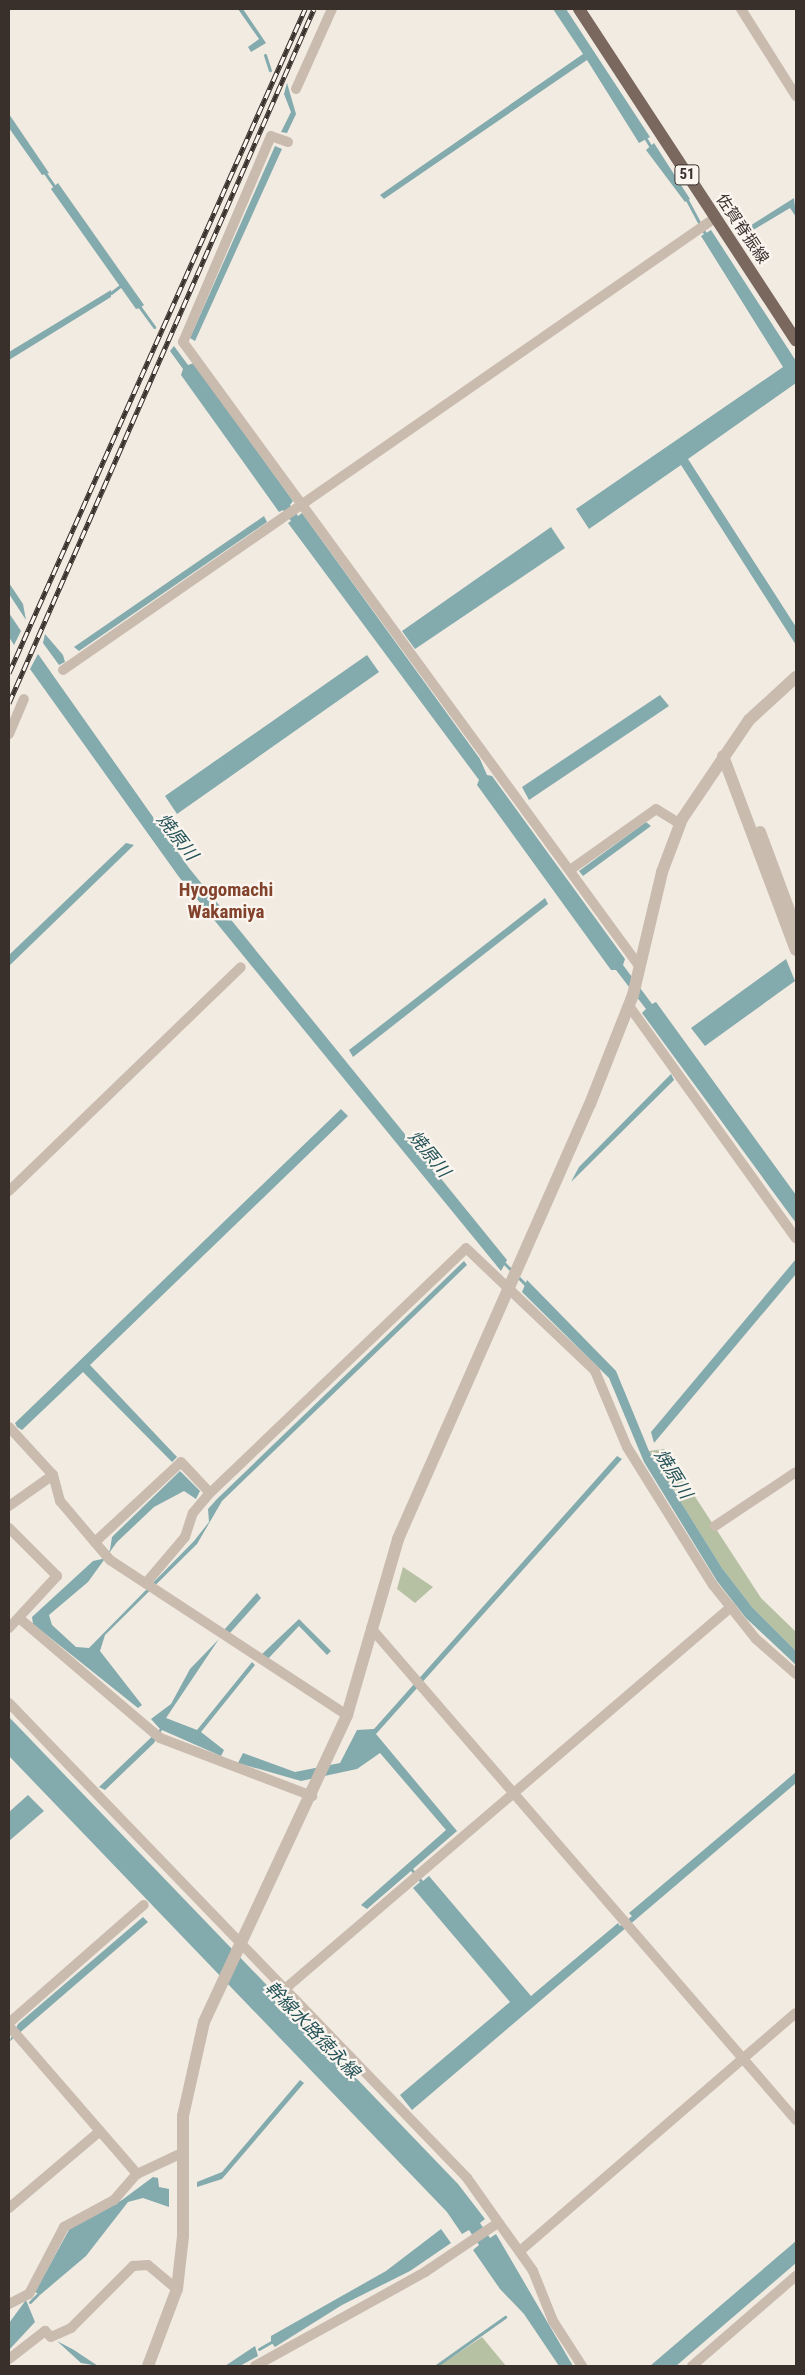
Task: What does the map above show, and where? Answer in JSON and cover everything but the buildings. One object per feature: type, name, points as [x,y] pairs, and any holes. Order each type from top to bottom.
[{"type":"main road","name":"佐賀脊振線","points":[[579,9],[712,220],[796,339]]},
{"type":"street","points":[[296,89],[332,9]]},
{"type":"street","points":[[741,9],[796,96]]},
{"type":"street","points":[[288,142],[271,136],[183,342],[300,505],[570,870],[639,973]]},
{"type":"street","points":[[63,670],[696,229],[712,220]]},
{"type":"street","points":[[148,2366],[176,2289],[183,2236],[182,2153],[193,2058],[222,1981],[312,1796],[347,1715],[398,1539],[519,1265],[631,1000],[662,872],[680,824],[723,756],[750,720],[796,677]]},
{"type":"street","points":[[9,734],[24,699]]},
{"type":"street","points":[[723,756],[736,775],[776,869],[796,929]]},
{"type":"street","points":[[723,756],[796,950]]},
{"type":"street","points":[[570,870],[656,809],[680,824]]},
{"type":"street","points":[[9,1191],[241,967]]},
{"type":"street","points":[[631,1000],[796,1238]]},
{"type":"street","points":[[146,1584],[185,1537],[193,1513],[210,1493],[466,1248],[602,1382],[627,1447],[731,1607],[756,1639],[796,1674]]},
{"type":"street","points":[[9,1427],[53,1474],[58,1497],[106,1556],[347,1715]]},
{"type":"street","points":[[95,1542],[181,1462],[210,1493]]},
{"type":"street","points":[[715,1526],[796,1472]]},
{"type":"street","points":[[9,1506],[53,1474]]},
{"type":"street","points":[[9,1528],[57,1576],[9,1628]]},
{"type":"street","points":[[286,1988],[731,1607]]},
{"type":"street","points":[[19,1618],[157,1736],[312,1796]]},
{"type":"street","points":[[372,1628],[796,2120]]},
{"type":"street","points":[[9,1703],[239,1944],[286,1988],[467,2178],[520,2251],[553,2321],[582,2366]]},
{"type":"street","points":[[137,2174],[9,2025],[144,1906]]},
{"type":"street","points":[[520,2251],[796,2013]]},
{"type":"street","points":[[9,2208],[100,2131]]},
{"type":"street","points":[[9,2304],[29,2294],[64,2227],[114,2200],[137,2174],[182,2153]]},
{"type":"street","points":[[255,2366],[425,2272],[498,2223]]},
{"type":"street","points":[[9,2359],[45,2330],[51,2337],[71,2328],[133,2266],[148,2265],[176,2289]]},
{"type":"street","points":[[692,2366],[796,2276]]},
{"type":"green space","points":[[664,1449],[761,1598],[796,1632],[796,1651],[752,1607],[722,1568],[649,1451]]},
{"type":"green space","points":[[403,1567],[433,1587],[415,1603],[397,1589]]},
{"type":"green space","points":[[482,2337],[506,2366],[439,2366]]},
{"type":"water","points":[[238,9],[243,9],[266,43],[251,52],[248,47],[259,39]]},
{"type":"water","points":[[553,9],[566,9],[650,137],[639,143],[587,60],[384,199],[380,195],[583,54]]},
{"type":"water","points":[[287,83],[296,114],[287,133],[281,132],[291,112],[284,94]]},
{"type":"water","points":[[9,114],[49,173],[42,175],[9,128]]},
{"type":"water","points":[[654,143],[690,199],[685,202],[646,150]]},
{"type":"water","points":[[275,146],[282,149],[195,341],[190,338]]},
{"type":"water","points":[[58,183],[144,305],[140,308],[136,309],[51,189]]},
{"type":"water","points":[[794,198],[796,217],[790,208],[750,232],[737,234]]},
{"type":"water","points":[[711,230],[796,361],[796,383],[688,459],[796,627],[796,645],[681,465],[589,529],[576,509],[783,367],[701,236]]},
{"type":"water","points":[[111,290],[111,297],[9,360],[9,352]]},
{"type":"water","points":[[174,346],[188,365],[194,363],[293,501],[290,505],[298,516],[302,513],[480,759],[487,775],[492,776],[625,959],[623,965],[652,1004],[656,1002],[796,1195],[796,1223],[642,1013],[646,1009],[616,970],[611,970],[477,785],[479,780],[288,523],[291,521],[283,510],[279,512],[181,375],[183,369],[170,351]]},
{"type":"water","points":[[264,516],[267,522],[79,651],[74,647]]},
{"type":"water","points":[[551,527],[565,548],[415,649],[402,631]]},
{"type":"water","points":[[9,583],[23,604],[26,620],[9,594]]},
{"type":"water","points":[[9,613],[21,631],[14,645],[9,637]]},
{"type":"water","points":[[45,634],[63,655],[65,662],[59,665],[43,643]]},
{"type":"water","points":[[38,654],[189,868],[507,1260],[501,1271],[179,877],[30,669]]},
{"type":"water","points":[[367,655],[379,672],[177,814],[165,796]]},
{"type":"water","points":[[660,695],[669,706],[529,800],[522,787]]},
{"type":"water","points":[[646,822],[651,826],[583,876],[579,871]]},
{"type":"water","points":[[126,843],[134,845],[9,966],[9,955]]},
{"type":"water","points":[[545,898],[548,904],[353,1057],[349,1050]]},
{"type":"water","points":[[786,959],[795,981],[705,1046],[691,1028]]},
{"type":"water","points":[[671,1074],[674,1080],[571,1182],[579,1167]]},
{"type":"water","points":[[341,1109],[348,1116],[90,1365],[177,1457],[172,1462],[83,1372],[22,1430],[17,1427],[15,1423]]},
{"type":"water","points":[[796,1259],[796,1274],[654,1443],[651,1432]]},
{"type":"water","points":[[464,1261],[467,1265],[222,1501],[197,1544],[105,1635],[100,1651],[142,1705],[138,1708],[33,1624],[32,1617],[93,1561],[102,1559],[110,1550],[112,1537],[180,1471],[200,1491],[196,1499],[184,1491],[154,1507],[117,1542],[88,1582],[49,1615],[52,1625],[76,1647],[89,1648],[194,1541],[209,1522],[208,1509],[217,1499]]},
{"type":"water","points":[[527,1280],[616,1371],[649,1451],[722,1568],[752,1607],[796,1651],[796,1665],[746,1618],[717,1581],[644,1462],[609,1378],[522,1292]]},
{"type":"water","points":[[617,1456],[622,1459],[376,1734],[457,1831],[413,1869],[423,1881],[429,1876],[531,1996],[618,1923],[620,1926],[632,1916],[629,1913],[796,1772],[796,1783],[412,2110],[400,2095],[510,2002],[413,1888],[420,1882],[411,1871],[367,1909],[361,1905],[446,1830],[380,1753],[357,1769],[301,1781],[238,1763],[243,1753],[295,1772],[340,1763],[357,1730],[374,1729]]},
{"type":"water","points":[[257,1593],[261,1598],[229,1634],[224,1630]]},
{"type":"water","points":[[299,1619],[331,1651],[327,1655],[299,1626],[266,1661],[261,1655]]},
{"type":"water","points":[[219,1639],[166,1718],[197,1730],[252,1662],[255,1665],[201,1732],[224,1750],[221,1756],[162,1730],[154,1743],[105,1790],[99,1787],[160,1729],[151,1719],[171,1704],[190,1669]]},
{"type":"water","points":[[9,1717],[458,2184],[485,2219],[480,2223],[490,2238],[496,2234],[573,2366],[559,2366],[524,2314],[500,2289],[473,2250],[479,2245],[469,2230],[462,2234],[447,2212],[9,1756]]},
{"type":"water","points":[[28,1795],[44,1811],[9,1841],[9,1812]]},
{"type":"water","points":[[143,1917],[148,1922],[9,2042],[18,2024]]},
{"type":"water","points":[[300,2080],[304,2083],[222,2179],[197,2187],[197,2182],[222,2172]]},
{"type":"water","points":[[153,2177],[158,2178],[159,2187],[169,2189],[169,2207],[143,2198],[128,2202],[86,2256],[40,2295],[35,2292],[70,2228],[122,2200]]},
{"type":"water","points":[[441,2229],[451,2243],[410,2271],[342,2305],[275,2347],[271,2342],[271,2336],[386,2271]]},
{"type":"water","points":[[796,2241],[796,2263],[676,2366],[650,2366]]},
{"type":"water","points":[[26,2300],[35,2322],[9,2350],[9,2323]]},
{"type":"water","points":[[57,2341],[74,2350],[98,2366],[81,2363]]},
{"type":"water","points":[[255,2346],[258,2356],[240,2366],[225,2366]]},
{"type":"waterway","points":[[265,55],[270,70]]},
{"type":"waterway","points":[[646,139],[652,149]]},
{"type":"waterway","points":[[45,173],[54,186]]},
{"type":"waterway","points":[[686,198],[705,233]]},
{"type":"waterway","points":[[111,293],[120,286]]},
{"type":"waterway","points":[[139,306],[154,327]]},
{"type":"waterway","name":"焼原川","points":[[502,1261],[512,1271]]},
{"type":"waterway","name":"焼原川","points":[[518,1277],[528,1287]]},
{"type":"waterway","points":[[30,2302],[38,2294]]},
{"type":"waterway","points":[[436,2366],[505,2317]]},
{"type":"waterway","points":[[259,2349],[271,2342]]},
{"type":"railway","points":[[9,673],[305,9]]},
{"type":"railway","points":[[9,703],[314,9]]},
{"type":"district","name":"Hyogomachi Wakamiya","points":[[226,901]]},
{"type":"water label","name":"幹線水路徳永線","points":[[312,2030]]}]
